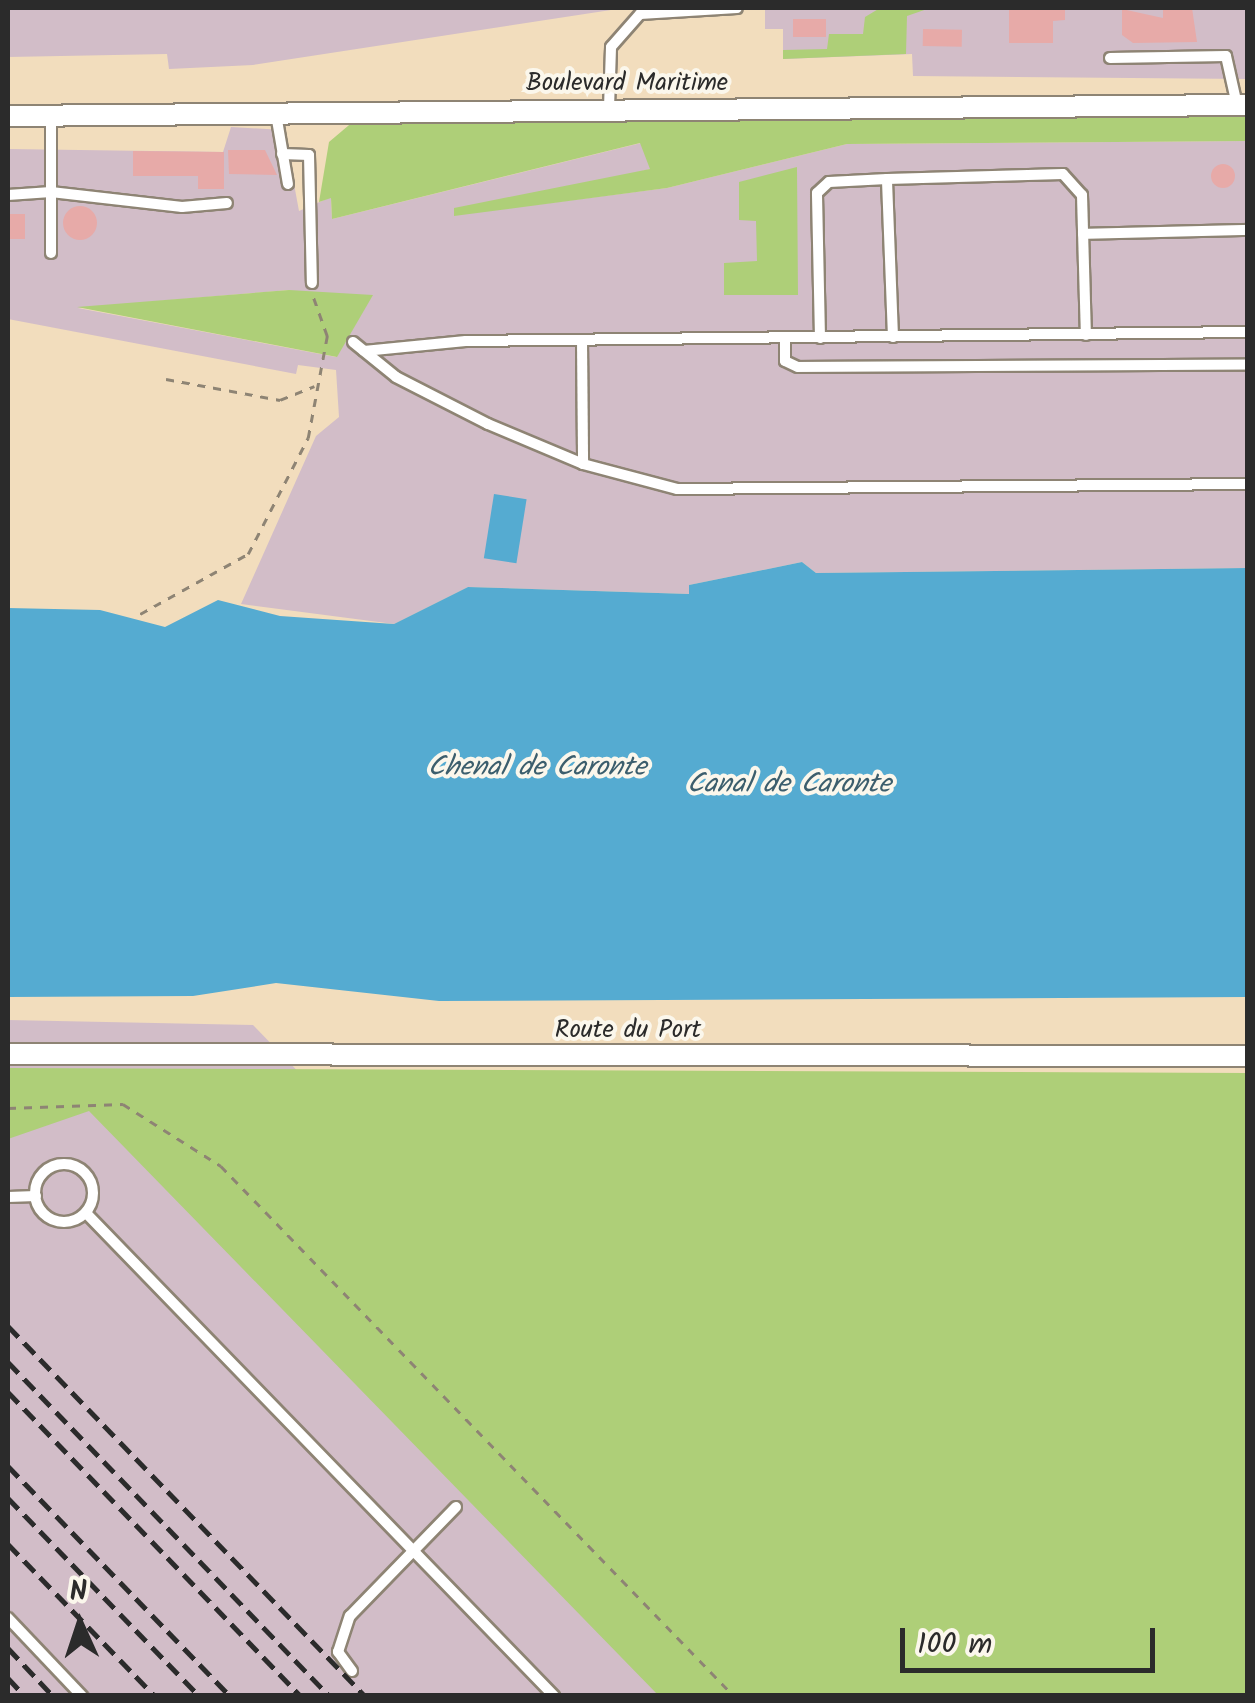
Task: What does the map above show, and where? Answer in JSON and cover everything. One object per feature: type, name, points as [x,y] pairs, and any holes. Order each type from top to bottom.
[{"type":"street","name":"Boulevard Maritime","points":[[8,116],[609,108],[1242,106]]},
{"type":"street","name":"Route du Port","points":[[8,1054],[1248,1056]]},
{"type":"lane","points":[[609,108],[611,47],[640,14],[737,8]]},
{"type":"lane","points":[[1110,58],[1226,56],[1242,106]]},
{"type":"lane","points":[[276,113],[288,184]]},
{"type":"lane","points":[[51,114],[51,253]]},
{"type":"lane","points":[[282,154],[309,155],[312,283]]},
{"type":"lane","points":[[820,338],[817,193],[829,182],[1063,174],[1080,186],[1086,334]]},
{"type":"lane","points":[[887,179],[893,337]]},
{"type":"lane","points":[[8,195],[51,192],[182,208],[228,203]]},
{"type":"lane","points":[[1083,234],[1248,230]]},
{"type":"lane","points":[[364,352],[582,340],[1248,332]]},
{"type":"lane","points":[[785,339],[785,360],[798,367],[1248,365]]},
{"type":"lane","points":[[582,340],[583,464]]},
{"type":"lane","points":[[353,342],[396,377],[583,464],[721,492],[1248,484]]},
{"type":"lane","points":[[36,1196],[46,1171],[73,1166],[92,1186],[86,1212]]},
{"type":"lane","points":[[8,1197],[36,1196]]},
{"type":"lane","points":[[36,1196],[50,1219],[86,1212]]},
{"type":"lane","points":[[86,1212],[554,1696]]},
{"type":"lane","points":[[352,1671],[338,1652],[344,1628],[412,1549],[456,1507]]},
{"type":"lane","points":[[8,1618],[82,1696]]},
{"type":"path","points":[[140,614],[248,554],[305,448],[327,336],[312,283]]},
{"type":"path","points":[[166,380],[280,400],[315,385]]},
{"type":"path","points":[[8,1108],[124,1104],[222,1166],[734,1696]]},
{"type":"shaded area","points":[[8,8],[624,8],[253,65],[169,69],[167,54],[8,57]]},
{"type":"shaded area","points":[[765,8],[1247,8],[1247,79],[913,76],[912,54],[783,59],[783,29],[765,29]]},
{"type":"shaded area","points":[[231,127],[284,130],[299,211],[331,197],[332,219],[641,143],[651,169],[454,215],[667,188],[847,144],[1247,141],[1247,568],[816,573],[802,562],[689,585],[690,594],[468,587],[394,624],[241,604],[316,436],[339,417],[336,370],[298,365],[296,374],[8,319],[8,149],[223,152]],"holes":[[[289,290],[353,327],[336,357],[78,308]]]},
{"type":"shaded area","points":[[8,1020],[253,1025],[901,1695],[8,1696]]},
{"type":"green space","points":[[880,8],[930,8],[907,16],[906,54],[783,59],[783,50],[827,49],[829,34],[863,34],[865,17]]},
{"type":"green space","points":[[1247,114],[1247,141],[847,144],[667,188],[454,216],[454,208],[650,169],[640,143],[332,219],[331,198],[319,202],[329,142],[355,120]]},
{"type":"green space","points":[[797,167],[798,295],[724,295],[724,263],[757,261],[756,221],[739,220],[739,182]]},
{"type":"green space","points":[[289,290],[373,295],[337,357],[77,307]]},
{"type":"green space","points":[[8,1068],[1247,1073],[1247,1695],[658,1695],[89,1111],[8,1139]]},
{"type":"water","points":[[494,494],[527,499],[516,563],[484,558]]},
{"type":"water","name":"Canal de Caronte","points":[[802,562],[816,573],[1247,568],[1247,997],[439,1001],[276,983],[193,996],[8,997],[8,608],[100,610],[165,627],[218,600],[280,616],[394,624],[468,587],[689,594],[689,585]]},
{"type":"building","points":[[1009,8],[1065,8],[1065,20],[1053,21],[1053,43],[1009,43]]},
{"type":"building","points":[[1163,8],[1192,8],[1197,42],[1133,43],[1122,35],[1122,9],[1163,18]]},
{"type":"building","points":[[793,19],[826,19],[826,37],[793,37]]},
{"type":"building","points":[[923,29],[962,30],[962,47],[923,46]]},
{"type":"building","points":[[228,150],[265,150],[277,175],[229,174]]},
{"type":"building","points":[[133,151],[224,152],[224,189],[198,189],[198,176],[133,176]]},
{"type":"building","points":[[1223,164],[1235,176],[1223,188],[1211,176]]},
{"type":"building","points":[[80,206],[92,211],[97,223],[92,235],[80,240],[68,235],[63,223],[68,211]]},
{"type":"building","points":[[8,214],[25,214],[25,239],[8,239]]},
{"type":"railway","points":[[8,1326],[365,1696]]},
{"type":"railway","points":[[8,1362],[329,1696]]},
{"type":"railway","points":[[8,1392],[301,1696]]},
{"type":"railway","points":[[8,1466],[230,1696]]},
{"type":"railway","points":[[8,1498],[199,1696]]},
{"type":"railway","points":[[8,1544],[155,1696]]},
{"type":"railway","points":[[8,1648],[53,1696]]},
{"type":"railway","points":[[8,1678],[25,1696]]},
{"type":"water label","name":"Chenal de Caronte","points":[[537,768]]}]
